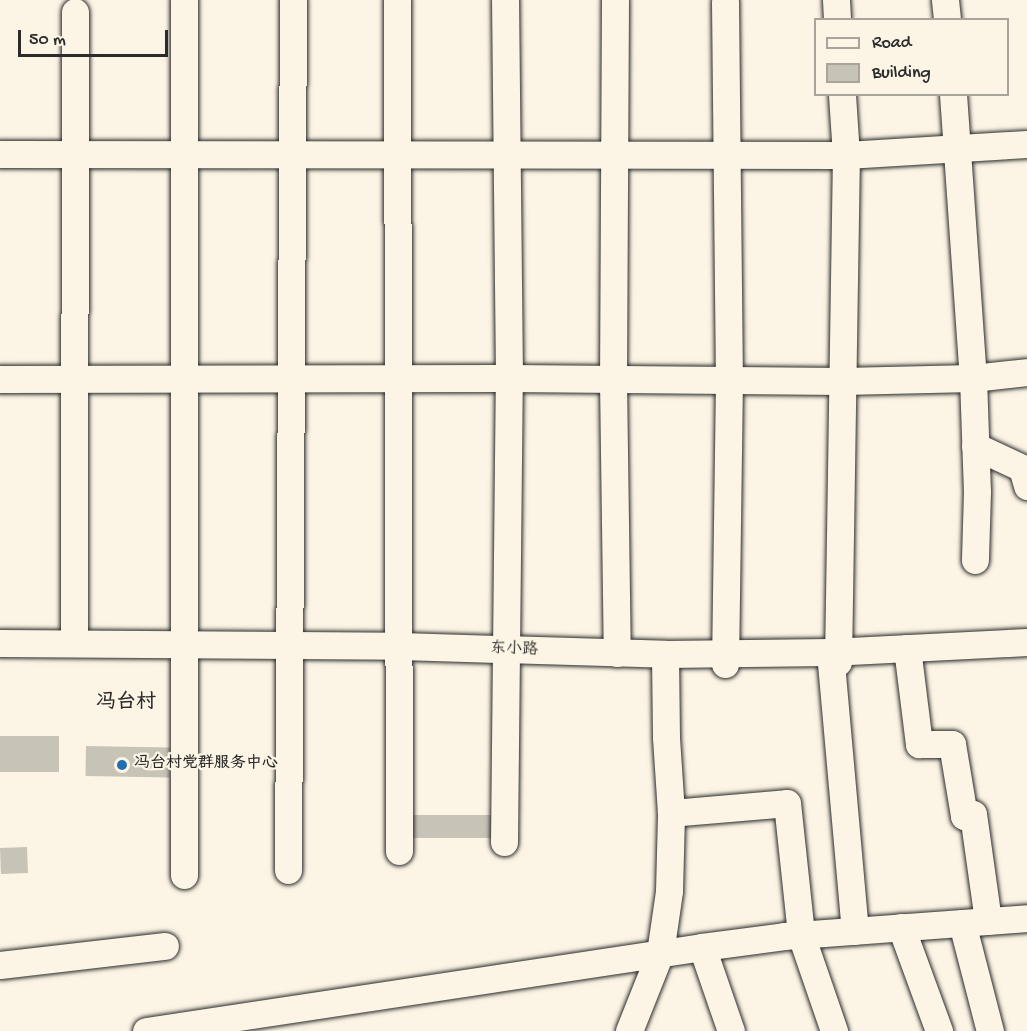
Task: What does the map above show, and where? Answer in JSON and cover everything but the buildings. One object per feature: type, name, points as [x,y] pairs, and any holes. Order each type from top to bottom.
[{"type":"street","points":[[184,0],[182,649],[184,875]]},
{"type":"street","points":[[288,870],[293,378],[293,0]]},
{"type":"street","points":[[397,0],[399,851]]},
{"type":"street","points":[[504,842],[508,656],[509,378],[505,0]]},
{"type":"street","points":[[615,0],[613,380],[617,653]]},
{"type":"street","points":[[836,0],[837,18]]},
{"type":"street","points":[[945,0],[947,18]]},
{"type":"street","points":[[724,658],[729,380],[725,2]]},
{"type":"street","points":[[74,643],[75,12]]},
{"type":"street","points":[[842,96],[846,155],[834,657],[855,931]]},
{"type":"street","points":[[953,96],[973,378],[977,491],[975,560]]},
{"type":"street","points":[[0,154],[846,155],[1027,144]]},
{"type":"street","points":[[0,379],[509,378],[842,381],[973,378],[1027,372]]},
{"type":"street","points":[[975,446],[1022,468],[1027,486]]},
{"type":"street","name":"东小路","points":[[908,653],[1027,642]]},
{"type":"street","name":"东小路","points":[[0,643],[74,643],[182,649]]},
{"type":"street","name":"东小路","points":[[0,652],[182,649],[400,652],[665,660],[1027,651]]},
{"type":"street","name":"东小路","points":[[508,656],[617,653],[665,660]]},
{"type":"street","points":[[908,653],[919,744],[952,744],[964,816],[973,814],[975,922],[990,1031]]},
{"type":"street","points":[[629,1031],[660,953],[669,891],[671,813],[666,737],[665,660]]},
{"type":"street","points":[[671,813],[788,803],[801,935],[834,1031]]},
{"type":"street","points":[[146,1031],[702,947],[801,935],[1027,918]]},
{"type":"street","points":[[901,927],[939,1031]]},
{"type":"street","points":[[0,964],[165,946]]},
{"type":"street","points":[[702,947],[731,1031]]},
{"type":"place","name":"冯台村党群服务中心","points":[[122,765]]},
{"type":"district","name":"冯台村","points":[[126,703]]}]
